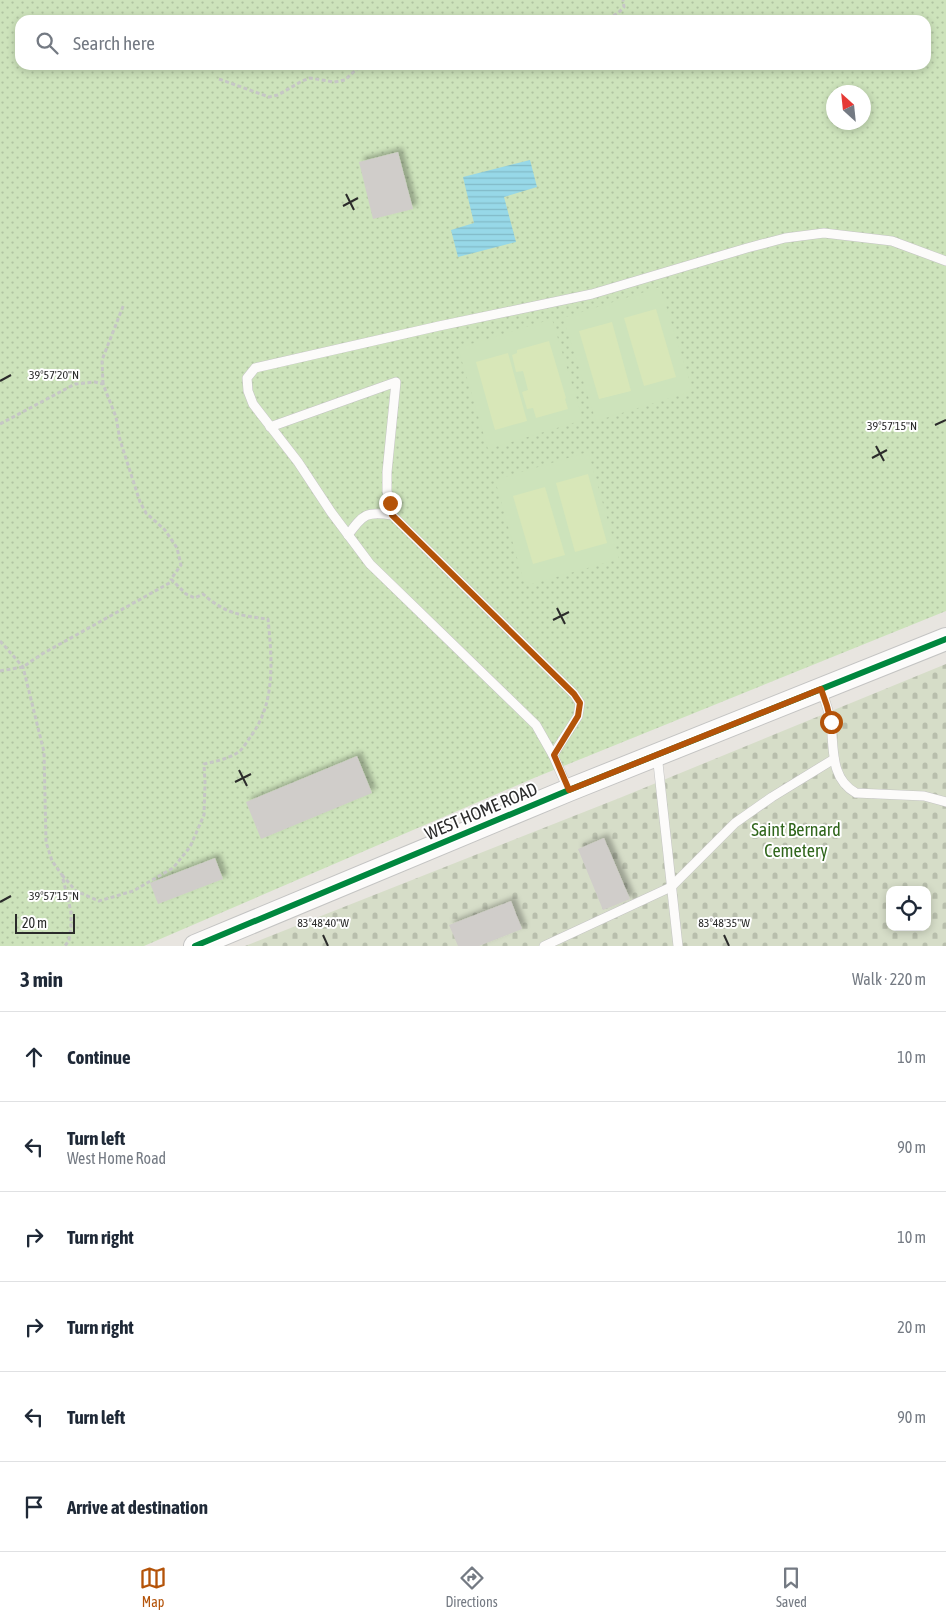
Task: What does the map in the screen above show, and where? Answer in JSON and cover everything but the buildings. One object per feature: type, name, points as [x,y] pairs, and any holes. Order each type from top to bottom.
[{"type":"street","name":"WEST HOME ROAD","points":[[196,946],[569,790],[946,639]]},
{"type":"lane","points":[[569,790],[554,755],[536,725],[370,564],[298,462],[253,404],[248,391],[247,378],[255,368],[439,326],[592,294],[785,238],[824,234],[892,241],[946,261]]},
{"type":"lane","points":[[270,427],[396,382],[387,472],[392,515]]},
{"type":"lane","points":[[348,535],[364,516],[374,512],[392,515],[574,694],[580,703],[578,716],[554,755]]},
{"type":"lane","points":[[821,689],[831,722],[835,765],[848,788],[856,793],[924,796],[946,802]]},
{"type":"lane","points":[[657,754],[678,946]]},
{"type":"lane","points":[[544,946],[672,887],[735,824],[779,792],[834,759]]},
{"type":"path","points":[[616,15],[624,7],[623,0]]},
{"type":"path","points":[[219,79],[269,96],[278,95],[310,78],[334,82],[345,80],[356,70]]},
{"type":"path","points":[[0,642],[23,667],[44,752],[46,842],[52,861],[62,875],[76,891],[99,901],[133,891],[173,868],[190,847],[204,815],[204,764],[224,760],[241,750],[259,726],[269,696],[272,658],[268,619],[229,612],[203,594],[195,598],[186,594],[170,579],[181,565],[177,548],[165,530],[146,513],[140,502],[120,440],[116,417],[103,384],[102,360],[124,304]]},
{"type":"path","points":[[0,424],[75,384],[95,382],[103,384]]},
{"type":"path","points":[[0,671],[23,667],[42,654],[173,581]]},
{"type":"path","points":[[62,875],[71,912],[69,940],[65,946]]},
{"type":"green space","points":[[0,0],[946,0],[946,611],[534,778],[144,946],[0,946]]},
{"type":"green space","points":[[660,287],[693,391],[596,421],[563,318]]},
{"type":"green space","points":[[656,309],[676,377],[644,386],[624,318]]},
{"type":"green space","points":[[552,319],[583,420],[488,449],[458,348]]},
{"type":"green space","points":[[612,322],[631,391],[599,399],[579,331]]},
{"type":"green space","points":[[549,341],[568,409],[536,418],[533,408],[527,409],[522,392],[528,390],[523,371],[516,372],[512,355],[517,353],[517,350]]},
{"type":"green space","points":[[508,353],[527,421],[495,430],[476,362]]},
{"type":"green space","points":[[588,452],[619,559],[525,586],[495,480]]},
{"type":"green space","points":[[588,474],[607,543],[575,552],[556,483]]},
{"type":"green space","points":[[545,487],[565,555],[533,564],[513,496]]},
{"type":"green space","name":"Saint Bernard Cemetery","points":[[946,664],[946,946],[245,946],[622,797]]},
{"type":"water","points":[[530,160],[537,187],[504,197],[516,242],[458,257],[451,230],[474,223],[463,177]]},
{"type":"cycle path","points":[[195,946],[569,790],[946,639]]},
{"type":"route","points":[[390,503],[392,515],[574,694],[580,703],[578,716],[554,755],[569,790],[821,689],[831,722]]}]
